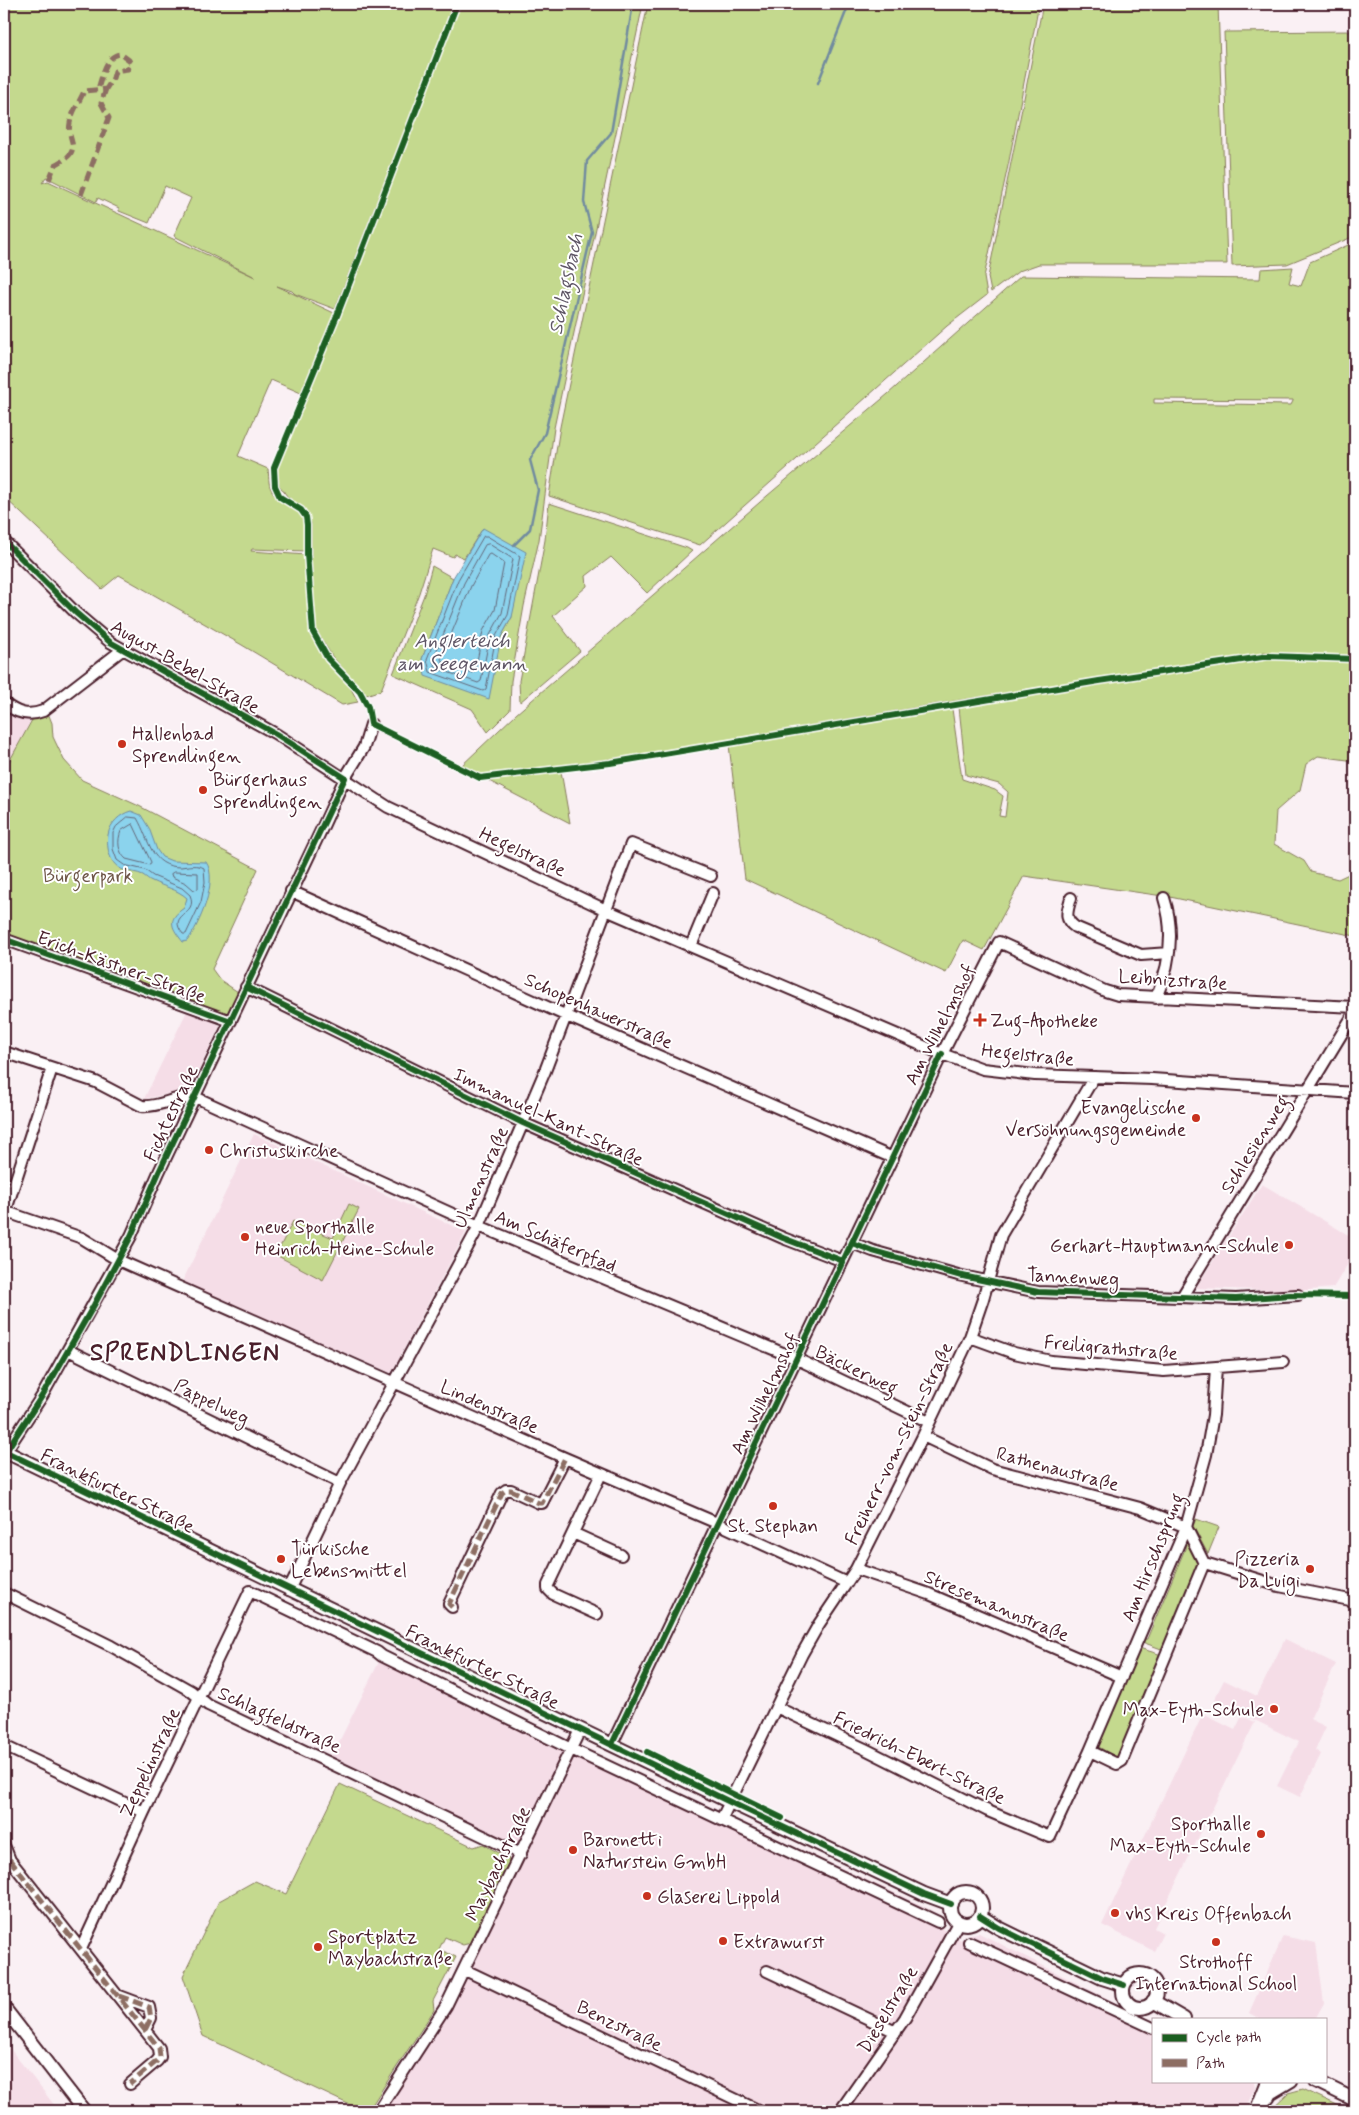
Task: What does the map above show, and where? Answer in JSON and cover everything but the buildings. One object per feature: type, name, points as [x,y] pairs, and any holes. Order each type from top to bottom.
[{"type":"street","name":"August-Bebel-Straße","points":[[4,541],[98,633],[122,650],[190,685],[276,734],[345,778]]},
{"type":"street","points":[[4,704],[16,712],[28,714],[43,711],[122,650]]},
{"type":"street","name":"Fichtestraße","points":[[4,1452],[42,1396],[139,1219],[291,891],[345,778],[364,747],[371,724]]},
{"type":"street","name":"Hegelstraße","points":[[345,778],[388,807],[606,910],[942,1054],[983,1069],[1035,1075],[1355,1093]]},
{"type":"street","name":"Ulmenstraße","points":[[289,1590],[340,1483],[479,1226],[567,1016],[631,844],[711,876]]},
{"type":"street","name":"Schopenhauerstraße","points":[[291,891],[567,1016],[893,1158]]},
{"type":"street","points":[[691,946],[713,892]]},
{"type":"street","points":[[1071,898],[1067,916],[1074,927],[1140,955],[1169,953]]},
{"type":"street","points":[[1156,998],[1164,976],[1169,953],[1170,931],[1164,898]]},
{"type":"street","name":"Erich-Kästner-Straße","points":[[4,939],[231,1021]]},
{"type":"street","name":"Leibnizstraße","points":[[1000,942],[1113,994],[1156,998],[1355,1007]]},
{"type":"street","name":"Am Wilhelmshof","points":[[612,1744],[942,1054],[1000,942]]},
{"type":"street","name":"Immanuel-Kant-Straße","points":[[246,987],[524,1122],[783,1238],[843,1261]]},
{"type":"street","name":"Schlesienweg","points":[[1183,1296],[1355,1012]]},
{"type":"street","points":[[4,1052],[96,1082],[142,1106],[148,1107],[181,1098],[195,1097]]},
{"type":"street","points":[[4,1213],[52,1068]]},
{"type":"street","name":"Freiherr-vom-Stein-Straße","points":[[721,1820],[811,1638],[856,1569],[923,1436],[970,1337],[989,1282],[1002,1235],[1094,1077]]},
{"type":"street","name":"Am Schäferpfad","points":[[195,1097],[479,1226],[797,1359]]},
{"type":"street","name":"Lindenstraße","points":[[4,1213],[82,1238],[118,1260],[601,1474],[717,1523],[847,1583]]},
{"type":"street","name":"Tannenweg","points":[[852,1243],[907,1261],[989,1282],[1038,1292],[1236,1299],[1298,1296]]},
{"type":"street","name":"Freiligrathstraße","points":[[970,1337],[1014,1353],[1051,1361],[1164,1371],[1282,1362]]},
{"type":"street","name":"Pappelweg","points":[[68,1350],[340,1483]]},
{"type":"street","name":"Bäckerweg","points":[[797,1359],[929,1422]]},
{"type":"street","name":"Am Hirschsprung","points":[[1050,1837],[1090,1751],[1186,1527],[1206,1455],[1213,1415],[1216,1367]]},
{"type":"street","name":"Rathenaustraße","points":[[923,1436],[987,1467],[1140,1508],[1186,1527]]},
{"type":"street","name":"Frankfurter Straße","points":[[4,1452],[730,1802],[924,1894],[951,1904]]},
{"type":"street","points":[[452,1607],[449,1604],[502,1493],[506,1490],[511,1490],[538,1503],[542,1503],[565,1458]]},
{"type":"street","points":[[596,1614],[553,1594],[548,1589],[601,1474]]},
{"type":"street","points":[[1186,1527],[1204,1563],[1279,1586],[1355,1601]]},
{"type":"street","points":[[573,1533],[621,1555]]},
{"type":"street","points":[[1090,1751],[1117,1764],[1122,1762],[1204,1563]]},
{"type":"street","name":"Stresemannstraße","points":[[856,1569],[930,1594],[1122,1677]]},
{"type":"street","name":"Frankfurter Straße","points":[[250,1591],[378,1652],[382,1656],[571,1749],[938,1922]]},
{"type":"street","name":"Zeppelinstraße","points":[[81,1949],[144,1812],[250,1591]]},
{"type":"street","name":"Schlagfeldstraße","points":[[4,1593],[111,1646],[191,1691],[208,1705],[521,1854]]},
{"type":"street","name":"Friedrich-Ebert-Straße","points":[[776,1707],[988,1811],[1050,1837]]},
{"type":"street","name":"Maybachstraße","points":[[378,2111],[446,2006],[580,1730]]},
{"type":"street","points":[[4,1746],[144,1812]]},
{"type":"street","points":[[4,1846],[10,1860],[159,2048],[160,2057],[130,2084]]},
{"type":"street","points":[[967,1892],[972,1893],[980,1900],[982,1911],[980,1916],[969,1924],[958,1922],[951,1913],[951,1904],[957,1895],[967,1892]]},
{"type":"street","points":[[980,1916],[999,1928],[1040,1948],[1102,1978],[1124,1986]]},
{"type":"street","name":"Dieselstraße","points":[[840,2111],[896,2032],[958,1922]]},
{"type":"street","points":[[969,1942],[1152,2028]]},
{"type":"street","name":"Benzstraße","points":[[465,1970],[760,2111]]},
{"type":"street","points":[[767,1971],[896,2032]]},
{"type":"street","points":[[1142,1974],[1148,1976],[1156,1984],[1157,1990],[1154,2001],[1145,2006],[1130,2004],[1124,1996],[1124,1986],[1133,1975],[1142,1974]]},
{"type":"street","points":[[117,1995],[149,2007],[151,2018],[145,2030]]},
{"type":"street","points":[[1154,2001],[1182,2018]]},
{"type":"street","points":[[4,2008],[84,2111]]},
{"type":"street","points":[[1256,2111],[1264,2085],[1285,2082]]},
{"type":"street","points":[[1318,2082],[1353,2097]]},
{"type":"shaded area","points":[[4,711],[18,719],[31,720],[4,771]]},
{"type":"shaded area","points":[[187,1011],[220,1025],[192,1084],[183,1091],[144,1099]]},
{"type":"shaded area","points":[[254,1134],[466,1232],[391,1373],[182,1282]]},
{"type":"shaded area","name":"Gerhart-Hauptmann-Schule","points":[[1262,1184],[1355,1239],[1355,1252],[1333,1288],[1262,1294],[1262,1290],[1196,1288]]},
{"type":"shaded area","name":"Max-Eyth-Schule","points":[[1285,1639],[1336,1664],[1310,1719],[1326,1727],[1315,1750],[1321,1754],[1300,1797],[1277,1786],[1299,1742],[1214,1700],[1224,1680],[1257,1696]]},
{"type":"shaded area","points":[[382,1656],[923,1906],[941,1917],[942,1929],[961,1940],[970,1934],[979,1933],[1152,2021],[1152,2082],[1254,2082],[1255,2088],[1244,2111],[381,2111],[451,2007],[527,1851],[332,1756]]},
{"type":"shaded area","points":[[1203,1714],[1235,1730],[1242,1716],[1255,1722],[1154,1928],[1163,1933],[1154,1951],[1102,1925]]},
{"type":"shaded area","points":[[1283,1936],[1316,1943],[1324,2003],[1316,2018],[1258,2018],[1249,2013]]},
{"type":"shaded area","points":[[4,2041],[59,2111],[4,2111]]},
{"type":"green space","points":[[4,4],[643,4],[554,428],[539,540],[524,606],[511,681],[510,710],[488,732],[472,709],[393,674],[424,595],[432,566],[453,578],[422,659],[501,637],[512,617],[483,528],[464,558],[455,554],[453,557],[433,549],[419,593],[381,690],[366,695],[332,656],[316,630],[311,523],[307,513],[287,496],[279,485],[277,470],[430,81],[424,80],[335,309],[277,286],[334,313],[301,393],[271,380],[238,456],[268,469],[269,485],[274,494],[300,514],[303,519],[305,551],[252,549],[251,551],[306,555],[310,632],[326,661],[349,685],[358,702],[342,705],[119,575],[102,589],[4,497]],"holes":[[[46,177],[96,202],[98,198],[119,208],[119,211],[149,223],[165,186],[191,198],[174,236],[255,277],[48,181],[42,183]]]},
{"type":"green space","points":[[648,4],[1039,4],[1009,161],[984,277],[987,295],[947,326],[700,545],[549,496],[560,427]]},
{"type":"green space","points":[[1043,4],[1218,4],[1227,264],[1039,264],[1019,271],[991,292],[988,277]]},
{"type":"green space","points":[[1355,31],[1355,236],[1287,264],[1232,266],[1224,32]]},
{"type":"green space","points":[[1355,242],[1355,656],[1263,652],[1263,655],[1185,665],[954,701],[633,756],[480,776],[460,767],[516,714],[767,496],[888,394],[1021,276],[1260,279],[1261,269],[1293,267],[1289,283],[1301,286],[1310,262]],"holes":[[[1154,399],[1293,400],[1291,405],[1154,403]]]},
{"type":"green space","points":[[549,503],[692,551],[647,593],[611,557],[586,576],[587,586],[553,616],[580,651],[520,702],[519,681],[545,540]]},
{"type":"green space","points":[[1268,658],[1355,662],[1355,761],[1318,756],[1306,764],[1300,790],[1276,811],[1274,844],[1304,861],[1311,872],[1338,879],[1355,871],[1355,936],[1170,897],[1024,876],[984,950],[963,940],[946,973],[745,879],[729,745],[952,709],[962,779],[995,790],[1003,796],[999,816],[1005,817],[1008,792],[999,784],[966,775],[959,707]]},
{"type":"green space","name":"Bürgerpark","points":[[48,713],[52,723],[53,737],[64,760],[82,780],[139,806],[258,869],[212,969],[220,980],[238,992],[228,1014],[4,933],[4,771],[32,720]]},
{"type":"green space","points":[[561,771],[570,823],[487,780]]},
{"type":"green space","points":[[349,1204],[359,1209],[323,1280],[276,1255],[293,1221],[333,1238]]},
{"type":"green space","points":[[1196,1519],[1219,1527],[1208,1554],[1193,1526]]},
{"type":"green space","points":[[1186,1539],[1200,1565],[1164,1650],[1142,1642],[1143,1639],[1147,1639],[1185,1549]]},
{"type":"green space","points":[[1139,1648],[1162,1655],[1119,1759],[1097,1746]]},
{"type":"green space","name":"Sportplatz Maybachstraße","points":[[340,1784],[474,1847],[483,1844],[508,1858],[510,1865],[474,1942],[463,1945],[445,1937],[439,1949],[456,1957],[433,2001],[434,2010],[368,2111],[363,2111],[203,2036],[183,1976],[219,1901],[255,1881],[286,1894]]},
{"type":"green space","points":[[1303,2089],[1350,2111],[1291,2111],[1286,2109],[1285,2111],[1269,2111],[1288,2093]]},
{"type":"water","name":"Anglerteich am Seegewann","points":[[483,528],[526,552],[512,617],[501,637],[489,699],[425,676],[422,659],[453,578]]},
{"type":"water","points":[[131,811],[141,815],[162,857],[172,861],[206,862],[209,870],[209,891],[202,914],[187,941],[183,942],[176,932],[173,920],[178,912],[184,908],[187,898],[179,892],[151,881],[143,875],[119,868],[112,861],[108,851],[108,835],[111,827],[119,817]]},
{"type":"waterway","name":"Schlagsbach","points":[[514,545],[530,529],[538,490],[530,460],[545,433],[592,232],[584,202],[587,161],[611,133],[633,4]]},
{"type":"waterway","points":[[818,83],[849,4]]},
{"type":"marked path","points":[[49,180],[55,165],[70,154],[72,150],[73,146],[69,130],[70,123],[84,91],[106,89],[115,71],[128,69],[131,64],[129,60],[121,54],[112,58],[105,67],[98,89]]},
{"type":"marked path","points":[[81,195],[109,118],[101,103],[106,89]]},
{"type":"marked path","points":[[452,1607],[449,1604],[502,1493],[506,1490],[511,1490],[542,1503],[565,1458]]},
{"type":"marked path","points":[[4,1845],[10,1860],[159,2048],[160,2057],[157,2061],[130,2084]]},
{"type":"marked path","points":[[119,1996],[149,2007],[151,2018],[145,2030]]},
{"type":"cycle path","points":[[457,4],[338,313],[274,468],[275,486],[280,497],[301,510],[306,517],[313,632],[328,659],[360,692],[368,707],[371,724],[480,778],[610,763],[1099,681],[1269,656],[1355,659]]},
{"type":"cycle path","points":[[4,541],[76,613],[110,642],[276,734],[345,778],[159,1172],[131,1236],[42,1396],[4,1454]]},
{"type":"cycle path","points":[[4,939],[231,1021]]},
{"type":"cycle path","points":[[246,987],[523,1123],[783,1238],[843,1261]]},
{"type":"cycle path","points":[[612,1744],[942,1054]]},
{"type":"cycle path","points":[[852,1243],[873,1251],[958,1275],[1038,1292],[1236,1299],[1290,1295],[1355,1296]]},
{"type":"cycle path","points":[[4,1451],[730,1802],[924,1894],[951,1904]]},
{"type":"cycle path","points":[[647,1752],[782,1818]]},
{"type":"cycle path","points":[[980,1916],[999,1928],[1102,1978],[1124,1985]]},
{"type":"place","name":"Hallenbad Sprendlingen","points":[[122,744]]},
{"type":"place","name":"Bürgerhaus Sprendlingen","points":[[203,790]]},
{"type":"place","name":"Zug-Apotheke","points":[[980,1020]]},
{"type":"place","name":"Evangelische Versöhnungsgemeinde","points":[[1196,1118]]},
{"type":"place","name":"Christuskirche","points":[[209,1150]]},
{"type":"place","name":"neue Sporthalle Heinrich-Heine-Schule","points":[[245,1237]]},
{"type":"place","name":"Gerhart-Hauptmann-Schule","points":[[1289,1245]]},
{"type":"place","name":"St. Stephan","points":[[773,1506]]},
{"type":"place","name":"Türkische Lebensmittel","points":[[281,1559]]},
{"type":"place","name":"Pizzeria Da Luigi","points":[[1310,1569]]},
{"type":"place","name":"Max-Eyth-Schule","points":[[1274,1709]]},
{"type":"place","name":"Sporthalle Max-Eyth-Schule","points":[[1261,1834]]},
{"type":"place","name":"Baronetti Naturstein GmbH","points":[[573,1850]]},
{"type":"place","name":"Glaserei Lippold","points":[[647,1896]]},
{"type":"place","name":"vhs Kreis Offenbach","points":[[1115,1913]]},
{"type":"place","name":"Extrawurst","points":[[723,1941]]},
{"type":"place","name":"Strothoff International School","points":[[1216,1942]]},
{"type":"place","name":"Sportplatz Maybachstraße","points":[[318,1947]]},
{"type":"district","name":"SPRENDLINGEN","points":[[185,1352]]}]
